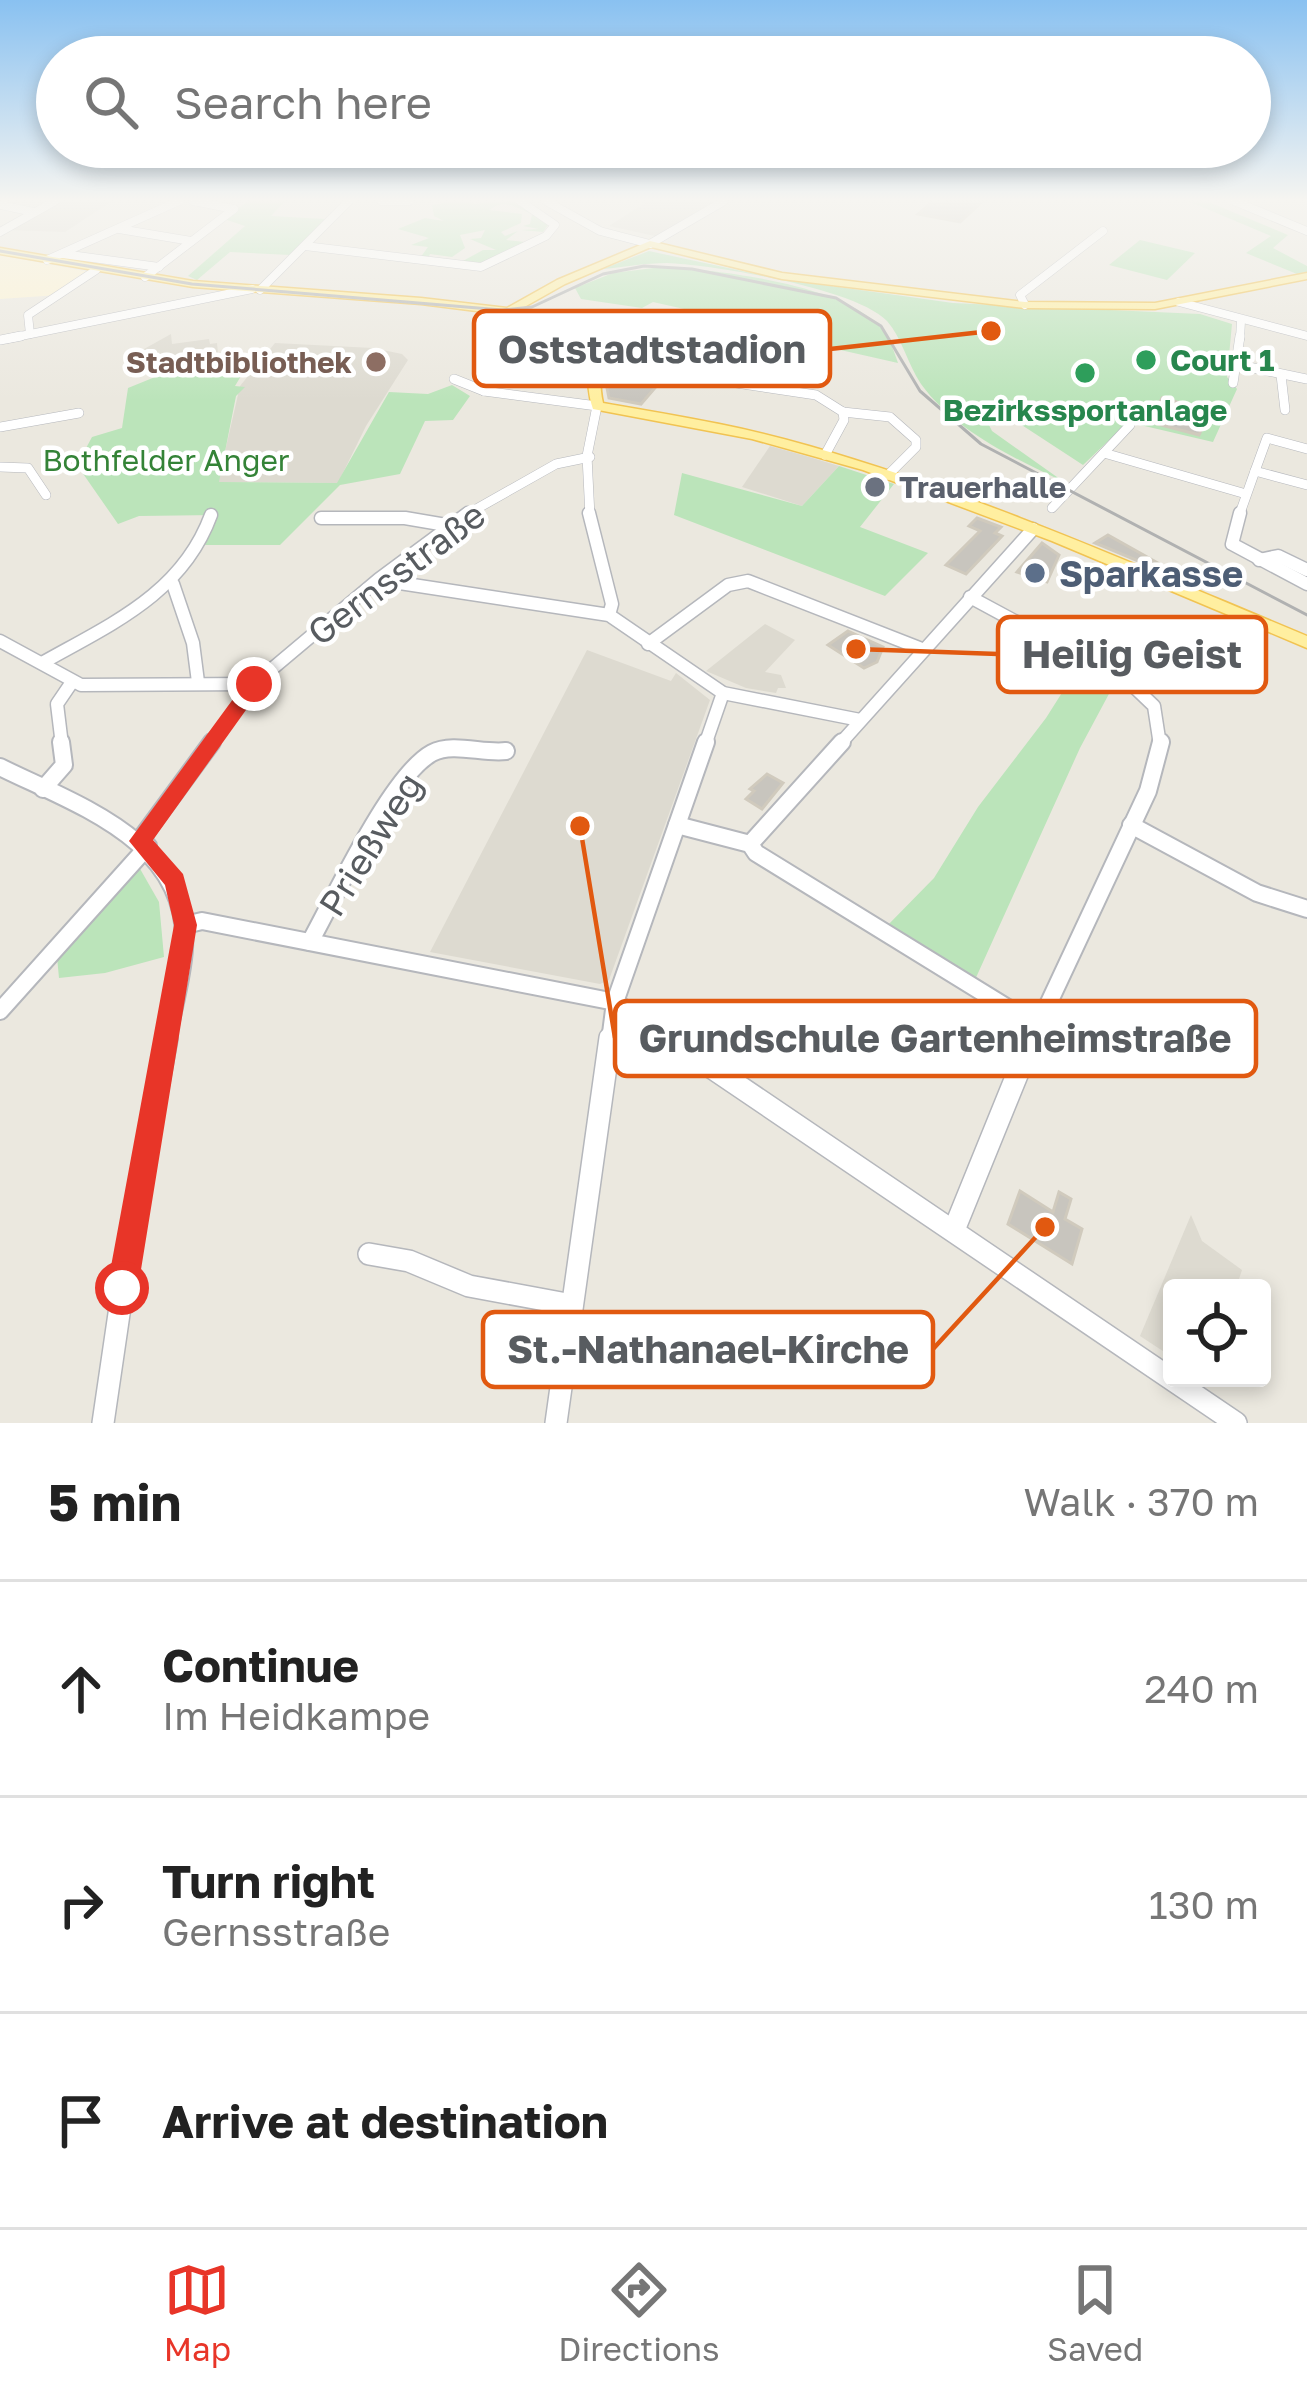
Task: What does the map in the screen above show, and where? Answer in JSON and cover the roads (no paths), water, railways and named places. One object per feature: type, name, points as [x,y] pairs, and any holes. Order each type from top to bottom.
[{"type":"main road","points":[[87,267],[256,290],[538,313],[578,327],[591,341],[596,406],[747,434],[888,475],[1307,642]]},
{"type":"main road","points":[[511,310],[595,267]]},
{"type":"main road","points":[[747,267],[782,276],[1025,305],[1125,308],[1305,278]]},
{"type":"street","points":[[145,277],[158,267]]},
{"type":"street","points":[[0,340],[256,290],[281,267]]},
{"type":"street","points":[[1025,305],[1020,295],[1055,267]]},
{"type":"street","points":[[30,334],[28,316],[96,269]]},
{"type":"street","points":[[1179,302],[1307,336]]},
{"type":"street","points":[[1233,383],[1239,365],[1241,321]]},
{"type":"street","points":[[708,376],[740,330]]},
{"type":"street","points":[[484,391],[503,358],[518,349],[519,336]]},
{"type":"street","points":[[595,362],[816,395],[843,412],[890,418],[916,440],[916,447],[888,475]]},
{"type":"street","points":[[1239,365],[1307,379]]},
{"type":"street","points":[[1281,375],[1285,410]]},
{"type":"street","points":[[454,380],[484,391],[596,406],[588,527],[612,604],[609,615]]},
{"type":"street","points":[[825,455],[844,420],[843,412]]},
{"type":"street","points":[[0,427],[79,413]]},
{"type":"street","points":[[1052,508],[1130,425]]},
{"type":"street","points":[[1307,448],[1267,438],[1230,539],[1236,549],[1307,584]]},
{"type":"street","points":[[1104,453],[1246,494]]},
{"type":"street","name":"Gernsstraße","points":[[0,1011],[144,843],[254,684],[446,525],[562,460],[590,457]]},
{"type":"street","points":[[0,467],[28,468],[46,495]]},
{"type":"street","points":[[1255,471],[1307,485]]},
{"type":"street","points":[[42,663],[173,584],[197,553],[212,515]]},
{"type":"street","points":[[321,518],[392,517],[446,525]]},
{"type":"street","points":[[750,844],[1033,529]]},
{"type":"street","points":[[1259,560],[1278,556],[1307,570]]},
{"type":"street","points":[[380,580],[609,615],[723,693],[860,720]]},
{"type":"street","points":[[648,644],[728,585],[748,581],[922,649]]},
{"type":"street","points":[[173,584],[194,643],[198,682]]},
{"type":"street","points":[[954,1230],[1037,1026],[1131,825],[1158,757],[1162,723],[1154,706],[1131,684],[970,598]]},
{"type":"street","points":[[0,641],[72,682],[254,684]]},
{"type":"street","points":[[43,790],[64,765],[57,704],[72,682]]},
{"type":"street","points":[[556,1423],[615,1002],[723,693]]},
{"type":"street","name":"Prießweg","points":[[310,942],[357,856],[424,759],[445,750],[490,755],[506,751]]},
{"type":"street","points":[[0,767],[144,843],[175,881],[185,925],[130,1232],[104,1423]]},
{"type":"street","points":[[1131,825],[1257,893],[1307,909]]},
{"type":"street","points":[[676,826],[750,844],[756,853],[1037,1026]]},
{"type":"street","points":[[185,925],[202,921],[615,1002],[1236,1423]]},
{"type":"street","points":[[369,1254],[409,1262],[469,1286],[572,1305]]},
{"type":"tram line","points":[[95,267],[192,284],[502,310],[532,307],[603,274],[637,267]]},
{"type":"tram line","points":[[667,267],[836,298],[881,326],[920,391],[981,444],[1307,615]]},
{"type":"place","name":"Oststadtstadion","points":[[991,331]]},
{"type":"place","name":"Court 1","points":[[1146,360]]},
{"type":"place","name":"Stadtbibliothek","points":[[376,362]]},
{"type":"place","name":"Bezirkssportanlage","points":[[1085,373]]},
{"type":"place","name":"Trauerhalle","points":[[875,487]]},
{"type":"place","name":"Sparkasse","points":[[1035,573]]},
{"type":"place","name":"Heilig Geist","points":[[856,649]]},
{"type":"place","name":"Grundschule Gartenheimstraße","points":[[580,826]]},
{"type":"place","name":"St.-Nathanael-Kirche","points":[[1045,1227]]},
{"type":"park label","name":"Bothfelder Anger","points":[[166,460]]}]
